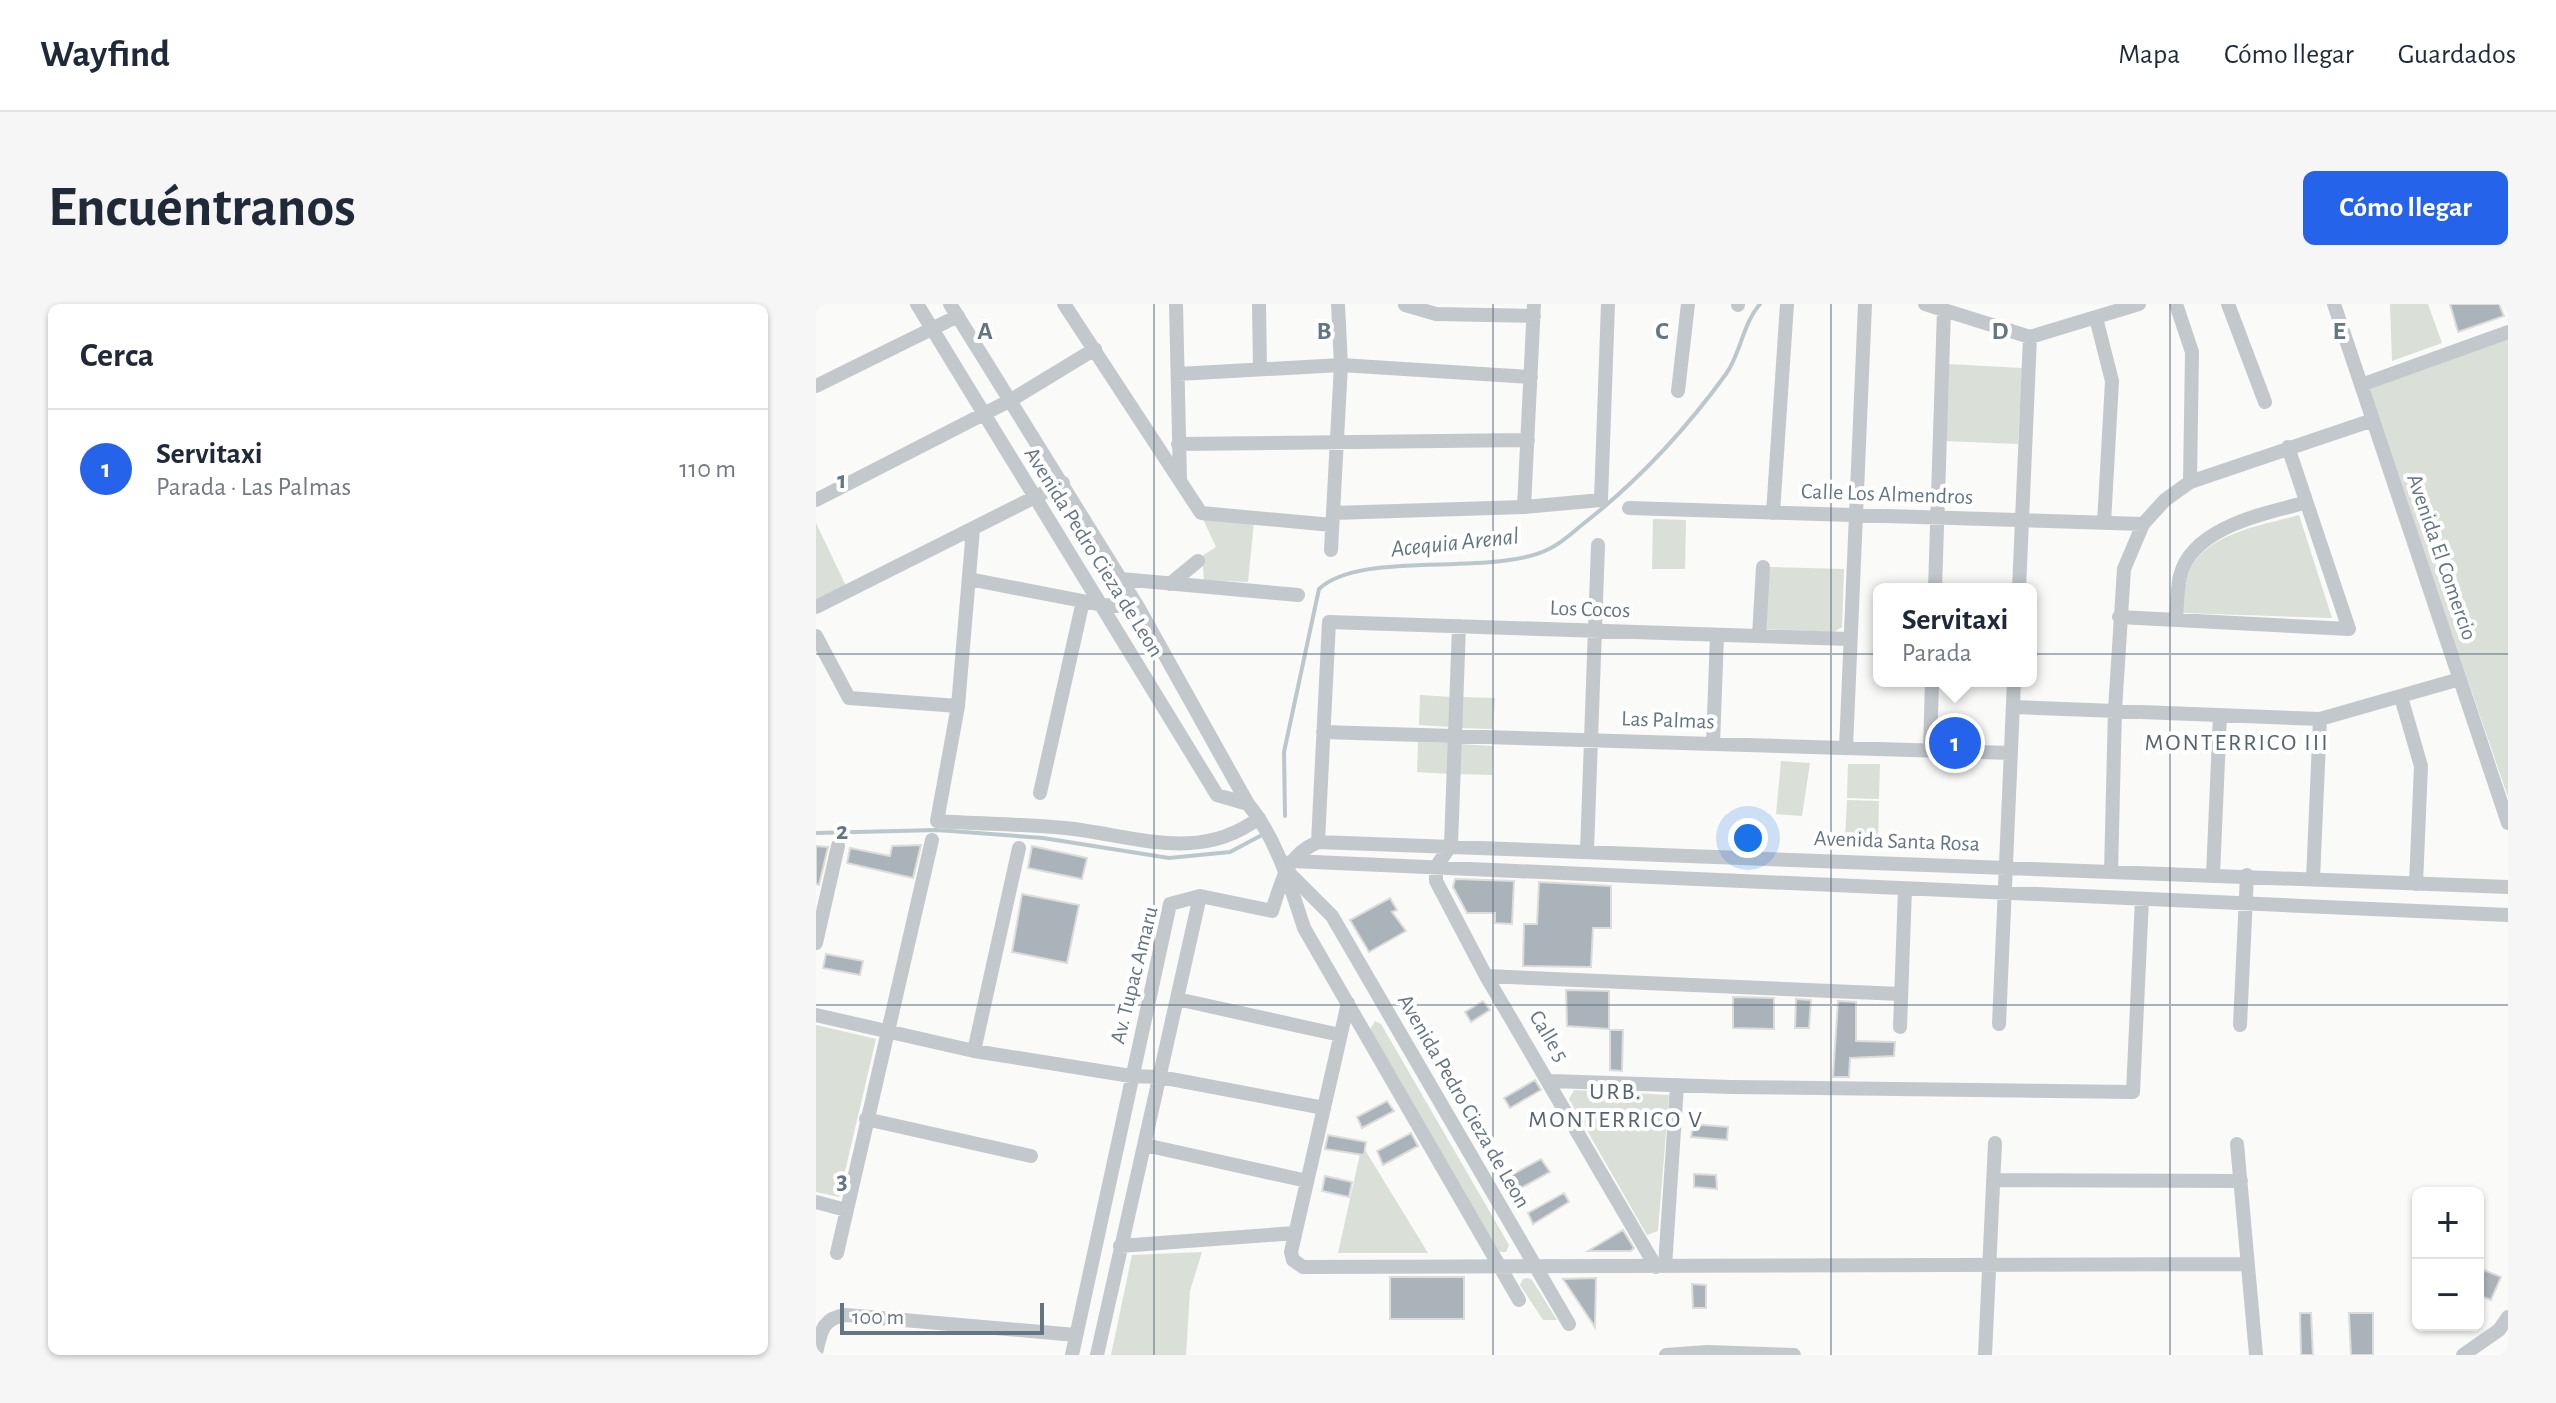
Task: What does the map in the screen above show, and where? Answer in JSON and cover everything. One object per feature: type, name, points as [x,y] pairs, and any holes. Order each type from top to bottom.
[{"type":"street","points":[[919,307],[936,304]]},
{"type":"street","points":[[1064,304],[1201,513],[1333,519],[1601,500],[1608,304]]},
{"type":"street","points":[[1176,304],[1180,480]]},
{"type":"street","points":[[1259,304],[1260,369]]},
{"type":"street","points":[[1331,550],[1341,365],[1338,304]]},
{"type":"street","points":[[1678,391],[1688,304]]},
{"type":"street","points":[[1773,513],[1787,304]]},
{"type":"street","points":[[1846,748],[1865,304]]},
{"type":"street","points":[[1925,304],[2030,337],[2096,318],[2117,307],[2139,304]]},
{"type":"street","points":[[2176,304],[2192,352],[2190,482]]},
{"type":"street","points":[[2228,304],[2265,402]]},
{"type":"street","name":"Avenida El Comercio","points":[[2334,304],[2508,823]]},
{"type":"street","points":[[1405,305],[1436,314],[1467,309],[1534,310],[1524,507]]},
{"type":"street","name":"Avenida Pedro Cieza de Leon","points":[[919,307],[1217,795],[1248,804]]},
{"type":"street","points":[[816,386],[931,328],[954,310]]},
{"type":"street","name":"Avenida Pedro Cieza de Leon","points":[[954,310],[1138,607],[1248,804],[1288,865],[1332,916],[1569,1324]]},
{"type":"street","points":[[1935,583],[1944,310]]},
{"type":"street","points":[[2096,318],[2112,381],[2104,523]]},
{"type":"street","points":[[2361,385],[2508,332]]},
{"type":"street","points":[[2019,583],[2030,337]]},
{"type":"street","points":[[816,500],[1011,400],[1095,349]]},
{"type":"street","points":[[1178,374],[1341,365],[1531,377]]},
{"type":"street","points":[[2111,872],[2119,617],[2124,569],[2143,524],[2165,500],[2190,482],[2373,420]]},
{"type":"street","points":[[1178,444],[1528,440]]},
{"type":"street","points":[[2119,617],[2349,629],[2304,503],[2288,447]]},
{"type":"street","points":[[816,607],[1063,483]]},
{"type":"street","points":[[2176,620],[2180,577],[2192,552],[2205,540],[2218,531],[2304,503]]},
{"type":"street","name":"Calle Los Almendros","points":[[1629,508],[2143,524]]},
{"type":"street","points":[[973,529],[958,706],[937,821],[1068,829],[1172,844],[1207,842],[1265,829]]},
{"type":"street","points":[[1587,851],[1598,545]]},
{"type":"street","points":[[1170,584],[1198,561]]},
{"type":"street","points":[[1759,636],[1763,567]]},
{"type":"street","points":[[969,579],[1103,605],[1138,607]]},
{"type":"street","points":[[1121,579],[1298,595]]},
{"type":"street","points":[[1040,793],[1083,601]]},
{"type":"street","name":"Los Cocos","points":[[1323,732],[1329,622],[1849,639]]},
{"type":"street","points":[[1436,867],[1451,845],[1459,626]]},
{"type":"street","points":[[1713,744],[1717,635]]},
{"type":"street","points":[[816,636],[849,698],[958,706]]},
{"type":"street","points":[[2013,707],[2320,719],[2460,679]]},
{"type":"street","points":[[1930,751],[1932,687]]},
{"type":"street","points":[[1999,1024],[2014,687]]},
{"type":"street","points":[[2401,697],[2421,766],[2416,884]]},
{"type":"street","points":[[2213,875],[2220,715]]},
{"type":"street","points":[[2313,879],[2320,719]]},
{"type":"street","points":[[1200,896],[1272,911],[1288,865],[1302,849],[1318,842],[1323,732]]},
{"type":"street","name":"Las Palmas","points":[[1323,732],[2011,753]]},
{"type":"street","points":[[837,1253],[932,840]]},
{"type":"street","name":"Avenida Santa Rosa","points":[[1318,842],[2508,887]]},
{"type":"street","points":[[816,943],[838,846]]},
{"type":"street","points":[[974,1051],[1019,848]]},
{"type":"street","points":[[1288,865],[1436,867],[2508,915]]},
{"type":"street","name":"Avenida Pedro Cieza de Leon","points":[[1288,865],[1304,928],[1519,1300]]},
{"type":"street","name":"Calle 5","points":[[1436,867],[1436,881],[1486,976],[1661,1266]]},
{"type":"street","points":[[2240,1025],[2247,875]]},
{"type":"street","points":[[1900,1027],[1905,889]]},
{"type":"street","name":"Av. Tupac Amaru","points":[[1072,1355],[1170,904],[1200,896],[1097,1355]]},
{"type":"street","points":[[1551,1081],[1731,1087],[2133,1092],[2142,899]]},
{"type":"street","points":[[1486,976],[1901,994]]},
{"type":"street","points":[[1177,999],[1340,1035]]},
{"type":"street","points":[[1348,1003],[1291,1252],[1294,1262],[1308,1268],[2247,1264]]},
{"type":"street","points":[[816,1015],[974,1051],[1131,1076],[1160,1077],[1324,1108]]},
{"type":"street","points":[[1661,1266],[1677,1085]]},
{"type":"street","points":[[866,1119],[1031,1156]]},
{"type":"street","points":[[1985,1355],[1995,1143]]},
{"type":"street","points":[[2237,1144],[2256,1355]]},
{"type":"street","points":[[1145,1145],[1307,1181]]},
{"type":"street","points":[[1993,1180],[2241,1181]]},
{"type":"street","points":[[816,1202],[846,1210]]},
{"type":"street","points":[[1120,1246],[1295,1233]]},
{"type":"street","points":[[816,1353],[823,1324],[833,1317],[846,1315],[1076,1335]]},
{"type":"street","points":[[2463,1355],[2499,1330],[2508,1317]]},
{"type":"street","points":[[1666,1355],[1707,1352],[1794,1355]]},
{"type":"shaded area","points":[[2390,304],[2428,304],[2442,343],[2392,361]]},
{"type":"shaded area","points":[[2508,337],[2508,797],[2367,388]]},
{"type":"shaded area","points":[[1947,364],[2022,368],[2018,444],[1944,441]]},
{"type":"shaded area","points":[[2299,515],[2332,618],[2183,613],[2187,576],[2205,550],[2234,534]]},
{"type":"shaded area","points":[[1202,517],[1254,522],[1248,582],[1204,580],[1202,556],[1216,547]]},
{"type":"shaded area","points":[[1653,519],[1686,520],[1685,569],[1652,569]]},
{"type":"shaded area","points":[[816,523],[846,586],[816,600]]},
{"type":"shaded area","points":[[1768,567],[1844,569],[1842,627],[1834,632],[1764,629]]},
{"type":"shaded area","points":[[1420,695],[1452,697],[1451,727],[1419,725]]},
{"type":"shaded area","points":[[1461,697],[1495,698],[1493,729],[1460,728]]},
{"type":"shaded area","points":[[1418,742],[1451,743],[1450,774],[1417,772]]},
{"type":"shaded area","points":[[1459,744],[1493,746],[1492,775],[1458,774]]},
{"type":"shaded area","points":[[1781,761],[1810,763],[1802,816],[1776,814]]},
{"type":"shaded area","points":[[1848,764],[1880,764],[1879,799],[1847,798]]},
{"type":"shaded area","points":[[1847,800],[1879,801],[1878,840],[1845,839]]},
{"type":"shaded area","points":[[1375,1021],[1381,1024],[1509,1245],[1506,1252],[1499,1252],[1369,1031]]},
{"type":"shaded area","points":[[816,1025],[876,1039],[839,1197],[816,1192]]},
{"type":"shaded area","points":[[1574,1090],[1669,1095],[1658,1231],[1647,1235],[1569,1099]]},
{"type":"shaded area","points":[[1362,1145],[1428,1253],[1338,1253]]},
{"type":"shaded area","points":[[1202,1252],[1190,1291],[1186,1355],[1111,1355],[1132,1255]]},
{"type":"shaded area","points":[[1528,1278],[1557,1320],[1543,1320],[1520,1285],[1523,1279]]},
{"type":"building","points":[[2450,304],[2499,304],[2504,316],[2458,332]]},
{"type":"building","points":[[921,845],[913,878],[847,863],[850,848],[890,856],[892,846]]},
{"type":"building","points":[[816,846],[828,847],[819,885],[816,884]]},
{"type":"building","points":[[1032,846],[1087,858],[1082,879],[1028,868]]},
{"type":"building","points":[[1455,879],[1514,881],[1512,924],[1495,923],[1495,913],[1467,913],[1453,887]]},
{"type":"building","points":[[1539,882],[1611,886],[1611,928],[1593,928],[1591,967],[1523,966],[1524,924],[1537,924]]},
{"type":"building","points":[[1022,894],[1079,905],[1067,963],[1012,952]]},
{"type":"building","points":[[1390,898],[1397,910],[1392,912],[1406,931],[1369,952],[1350,920]]},
{"type":"building","points":[[826,954],[863,961],[860,975],[823,968]]},
{"type":"building","points":[[1566,990],[1609,991],[1609,1029],[1567,1026]]},
{"type":"building","points":[[1733,997],[1774,998],[1774,1029],[1733,1028]]},
{"type":"building","points":[[1796,999],[1811,1000],[1809,1028],[1795,1028]]},
{"type":"building","points":[[1483,1001],[1490,1010],[1471,1022],[1465,1012]]},
{"type":"building","points":[[1838,1001],[1856,1002],[1856,1041],[1895,1042],[1894,1056],[1850,1058],[1849,1077],[1833,1077]]},
{"type":"building","points":[[1610,1030],[1623,1030],[1622,1071],[1610,1070]]},
{"type":"building","points":[[1535,1080],[1541,1090],[1510,1108],[1504,1098]]},
{"type":"building","points":[[1387,1101],[1394,1111],[1362,1128],[1357,1117]]},
{"type":"building","points":[[1693,1124],[1728,1127],[1727,1140],[1691,1137]]},
{"type":"building","points":[[1411,1133],[1418,1146],[1383,1165],[1377,1151]]},
{"type":"building","points":[[1328,1135],[1366,1142],[1364,1155],[1325,1149]]},
{"type":"building","points":[[1541,1159],[1550,1172],[1510,1194],[1502,1180]]},
{"type":"building","points":[[1694,1174],[1716,1175],[1717,1189],[1694,1187]]},
{"type":"building","points":[[1325,1176],[1352,1182],[1349,1197],[1322,1191]]},
{"type":"building","points":[[1564,1193],[1569,1202],[1533,1224],[1528,1213]]},
{"type":"building","points":[[1623,1230],[1634,1248],[1631,1251],[1588,1251]]},
{"type":"building","points":[[2484,1270],[2501,1277],[2491,1300],[2484,1297]]},
{"type":"building","points":[[1390,1277],[1464,1277],[1464,1319],[1390,1319]]},
{"type":"building","points":[[1596,1278],[1595,1327],[1563,1279]]},
{"type":"building","points":[[1692,1284],[1706,1285],[1706,1308],[1693,1308]]},
{"type":"building","points":[[2300,1313],[2311,1313],[2313,1355],[2301,1355]]},
{"type":"building","points":[[2349,1313],[2373,1313],[2373,1355],[2351,1355]]},
{"type":"waterway","name":"Acequia Arenal","points":[[1285,816],[1284,752],[1319,589],[1339,577],[1364,570],[1494,562],[1524,557],[1558,544],[1622,491],[1694,415],[1731,366],[1749,321],[1760,304]]},
{"type":"waterway","name":"Acequia Arenal","points":[[816,833],[937,830],[1043,838],[1169,858],[1230,852],[1262,835]]},
{"type":"place","name":"Servitaxi","points":[[1955,743]]},
{"type":"district","name":"MONTERRICO III","points":[[2237,743]]},
{"type":"district","name":"URB. MONTERRICO V","points":[[1616,1106]]}]
